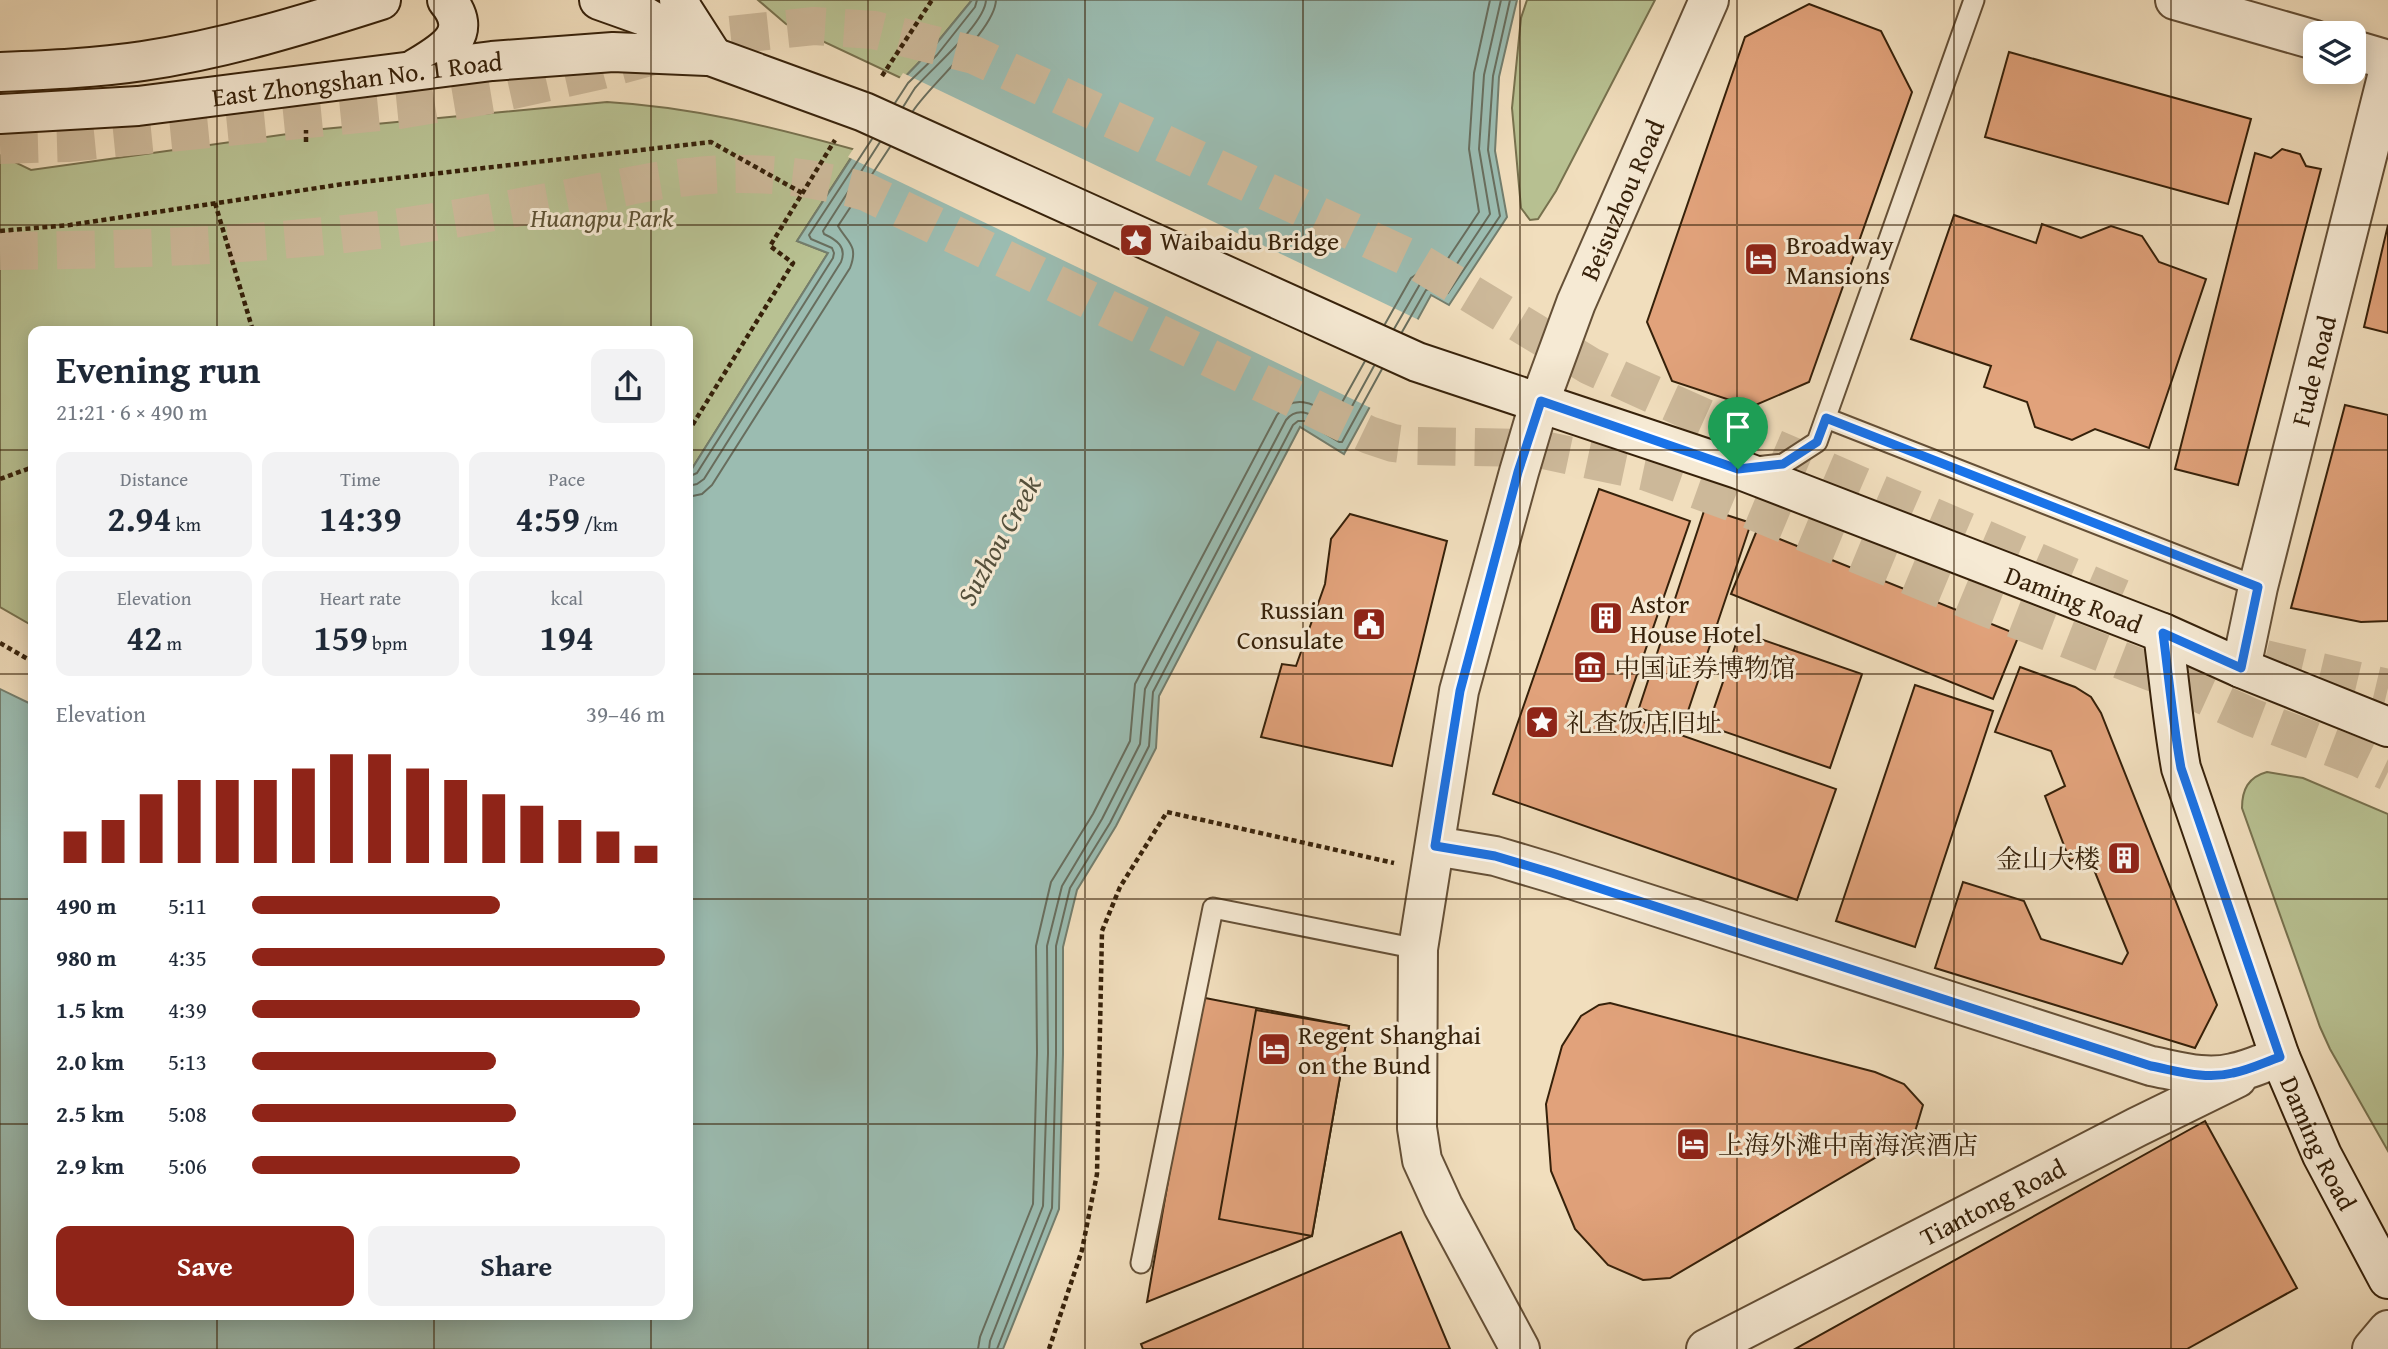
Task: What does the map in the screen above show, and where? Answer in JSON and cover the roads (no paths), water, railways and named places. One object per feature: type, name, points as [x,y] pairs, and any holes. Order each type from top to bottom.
[{"type":"street","name":"East Zhongshan No. 1 Road","points":[[0,72],[144,61],[212,48],[381,0]]},
{"type":"street","points":[[414,70],[455,40],[457,12],[447,0]]},
{"type":"street","name":"East Zhongshan No. 1 Road","points":[[599,0],[644,16],[713,57],[850,124],[1417,362]]},
{"type":"street","points":[[679,0],[713,57]]},
{"type":"street","name":"Beisuzhou Road","points":[[1520,1349],[1443,1206],[1422,1160],[1417,1128],[1418,949],[1460,691],[1518,472],[1576,303],[1709,0]]},
{"type":"street","points":[[2175,0],[2303,37]]},
{"type":"street","name":"East Zhongshan No. 1 Road","points":[[0,114],[138,106],[492,61],[613,52],[713,57]]},
{"type":"street","points":[[2366,54],[2388,60]]},
{"type":"street","name":"Fude Road","points":[[2241,668],[2258,587],[2388,73]]},
{"type":"street","name":"Daming Road","points":[[1417,362],[1541,401],[1738,469],[2163,633],[2181,768],[2280,1057],[2322,1155],[2388,1279]]},
{"type":"street","points":[[2163,633],[2241,668],[2388,727]]},
{"type":"street","points":[[1433,859],[1495,856],[2151,1066],[2208,1076],[2233,1073],[2280,1057]]},
{"type":"street","name":"Tiantong Road","points":[[1706,1349],[2280,1057]]},
{"type":"street","points":[[2372,1349],[2388,1330]]},
{"type":"lane","points":[[1738,469],[1783,464],[1817,442],[1974,0]]},
{"type":"lane","points":[[1826,418],[2258,587]]},
{"type":"lane","points":[[1141,1264],[1213,908],[1418,949]]},
{"type":"water","name":"Suzhou Creek","points":[[972,0],[1517,0],[1499,77],[1495,151],[1507,217],[1449,305],[1431,295],[1344,454],[1300,427],[1159,696],[1156,748],[1116,826],[1077,890],[1063,947],[1059,1209],[1003,1349],[0,1349],[0,689],[28,703],[28,1320],[693,1320],[693,467],[828,253],[797,241],[903,79]]},
{"type":"tunnel","points":[[0,145],[68,143],[399,110],[495,94],[598,71],[730,35],[814,26],[874,30],[974,55],[1418,262],[1590,366],[2121,598]]},
{"type":"tunnel","points":[[0,251],[201,245],[352,233],[472,216],[663,180],[710,175],[755,174],[844,186],[866,192],[1369,435],[1393,443],[1415,446],[1534,448],[1647,472],[1731,502],[1987,608],[2159,675],[2251,717],[2359,758],[2388,772]]},
{"type":"tunnel","points":[[2265,659],[2388,688]]},
{"type":"place","name":"Waibaidu Bridge","points":[[1136,240]]},
{"type":"place","name":"Broadway Mansions","points":[[1761,259]]},
{"type":"place","name":"Astor House Hotel","points":[[1606,618]]},
{"type":"place","name":"Russian Consulate","points":[[1369,624]]},
{"type":"place","name":"中国证券博物馆","points":[[1590,667]]},
{"type":"place","name":"礼查饭店旧址","points":[[1542,722]]},
{"type":"place","name":"金山大楼","points":[[2124,858]]},
{"type":"place","name":"Regent Shanghai on the Bund","points":[[1274,1049]]},
{"type":"place","name":"上海外滩中南海滨酒店","points":[[1693,1144]]},
{"type":"park label","name":"Huangpu Park","points":[[602,217]]}]
